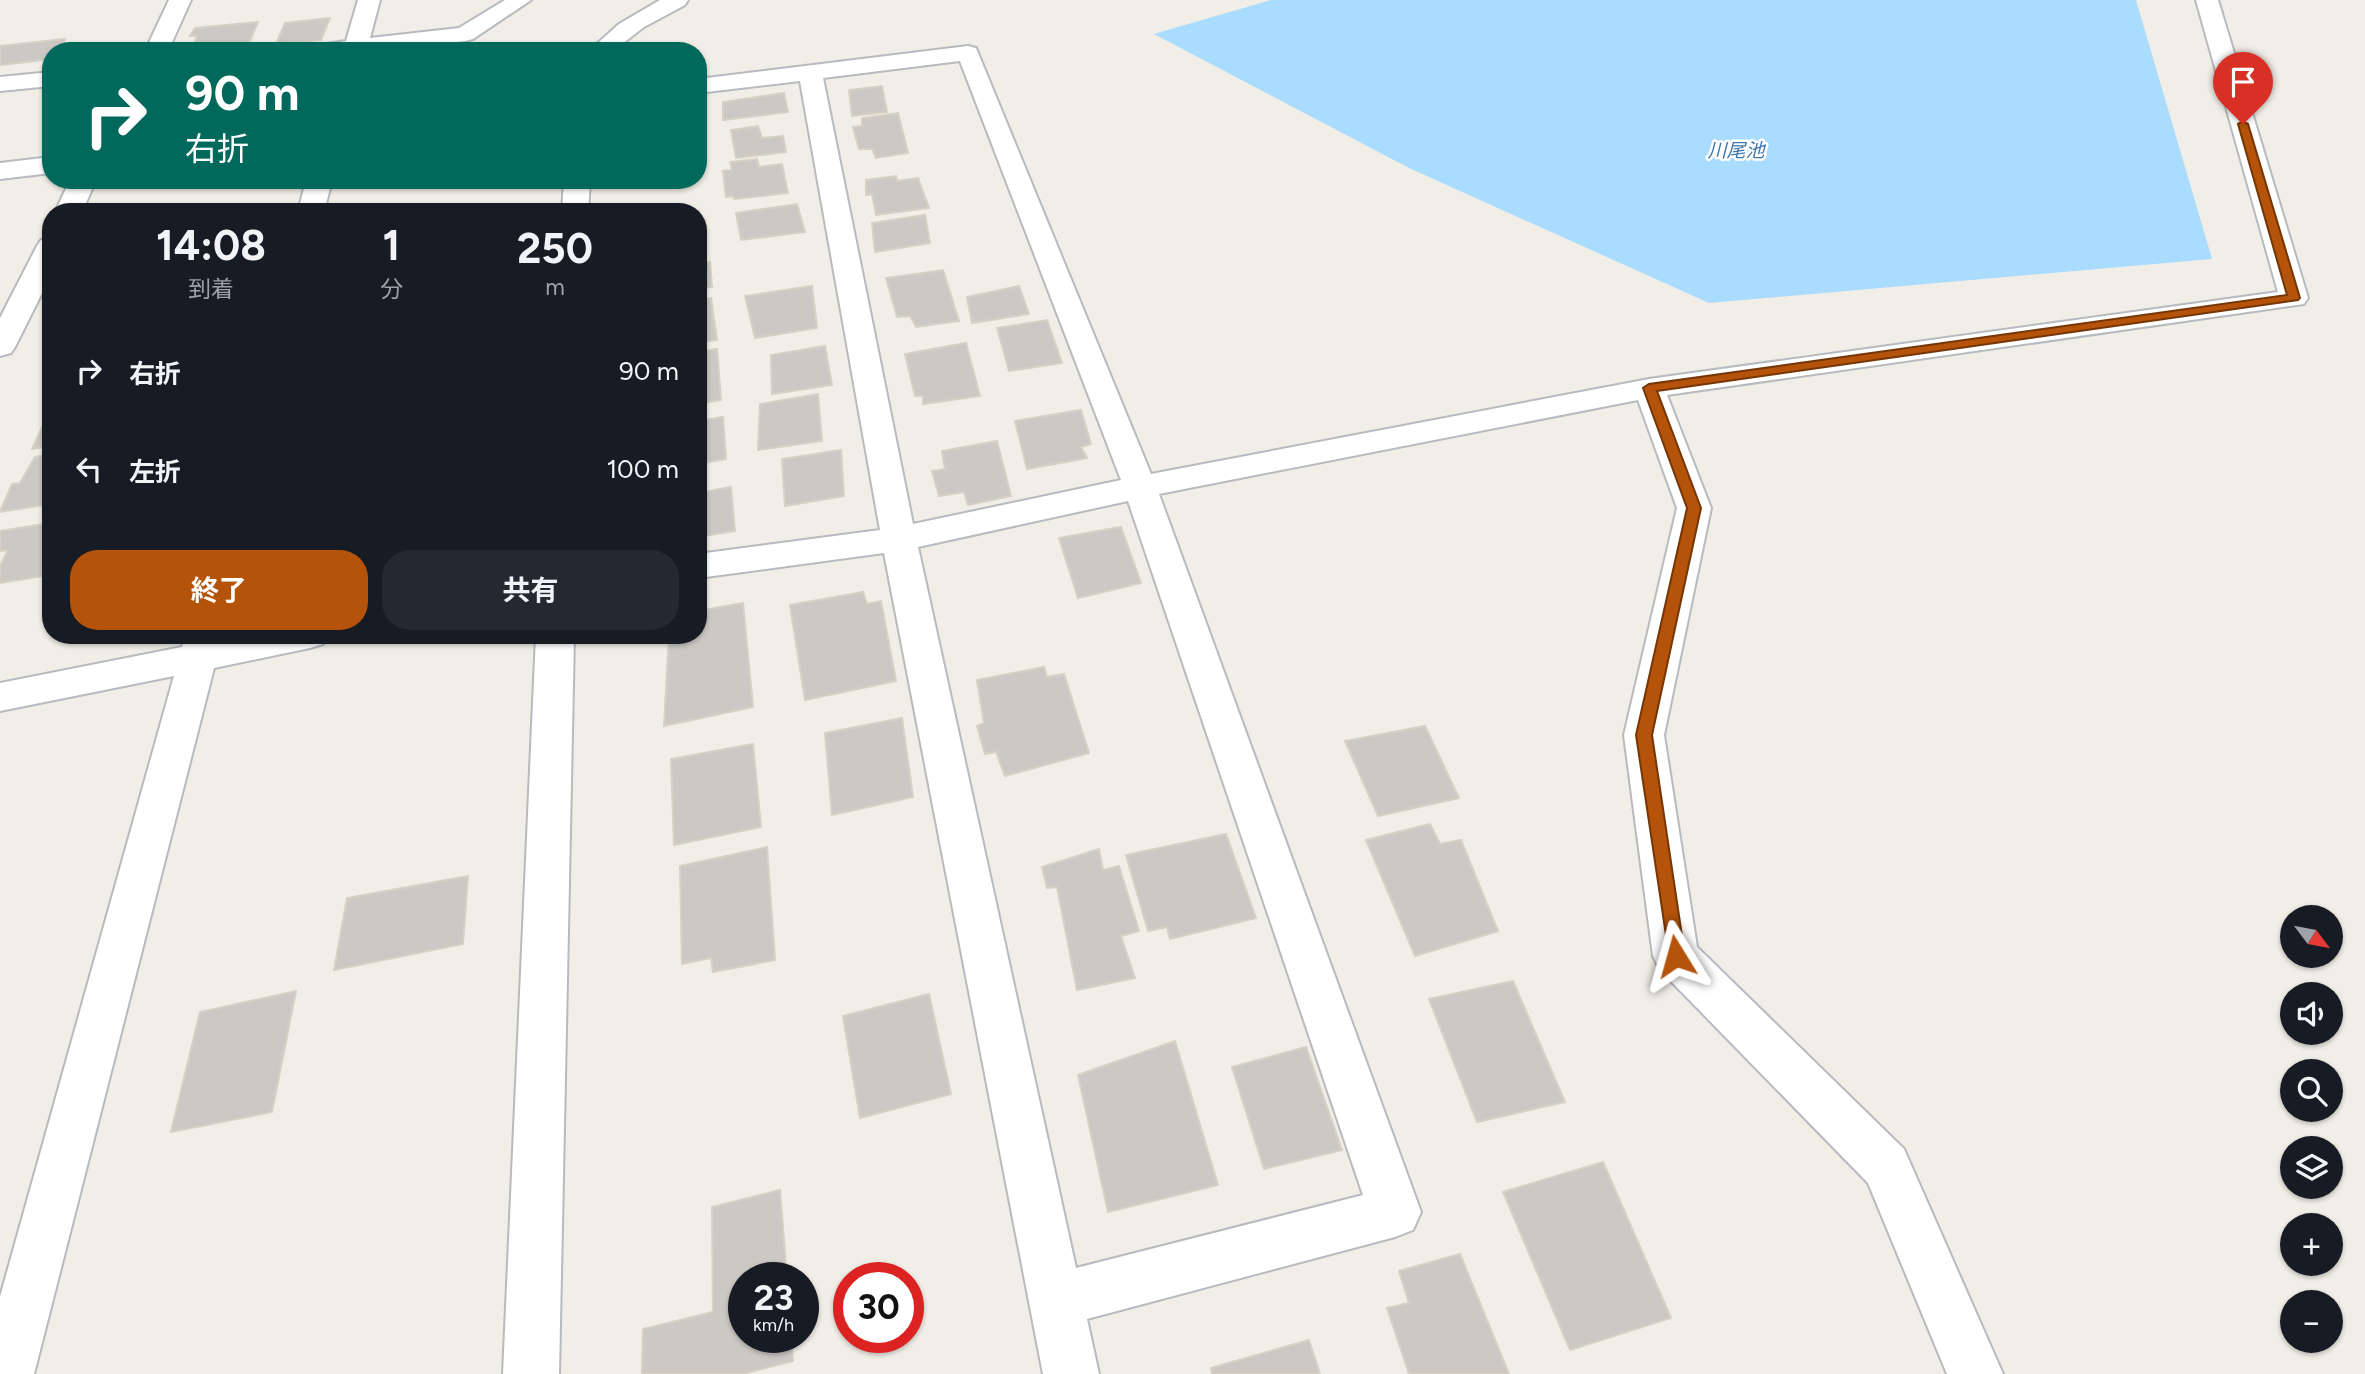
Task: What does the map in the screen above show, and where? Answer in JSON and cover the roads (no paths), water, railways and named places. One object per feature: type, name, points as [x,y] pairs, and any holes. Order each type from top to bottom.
[{"type":"street","points":[[160,42],[180,0]]},
{"type":"street","points":[[357,42],[369,0]]},
{"type":"street","points":[[462,42],[520,0]]},
{"type":"street","points":[[608,42],[643,17],[677,0]]},
{"type":"street","points":[[707,565],[899,539],[1140,487],[1649,388],[2294,298],[2207,0]]},
{"type":"street","points":[[707,85],[968,53],[1140,487],[1395,1212],[1056,1300]]},
{"type":"street","points":[[810,73],[899,539],[1071,1374]]},
{"type":"street","points":[[0,84],[42,80]]},
{"type":"street","points":[[0,171],[42,166]]},
{"type":"street","points":[[0,347],[42,264]]},
{"type":"street","points":[[1649,388],[1694,508],[1644,735],[1676,956],[1886,1166],[1975,1374]]},
{"type":"street","points":[[0,697],[201,646],[221,644]]},
{"type":"street","points":[[531,1374],[555,644]]},
{"type":"street","points":[[6,1374],[201,646]]},
{"type":"water","name":"川尾池","points":[[1271,0],[2136,0],[2212,259],[1709,303],[1409,168],[1154,34]]}]
